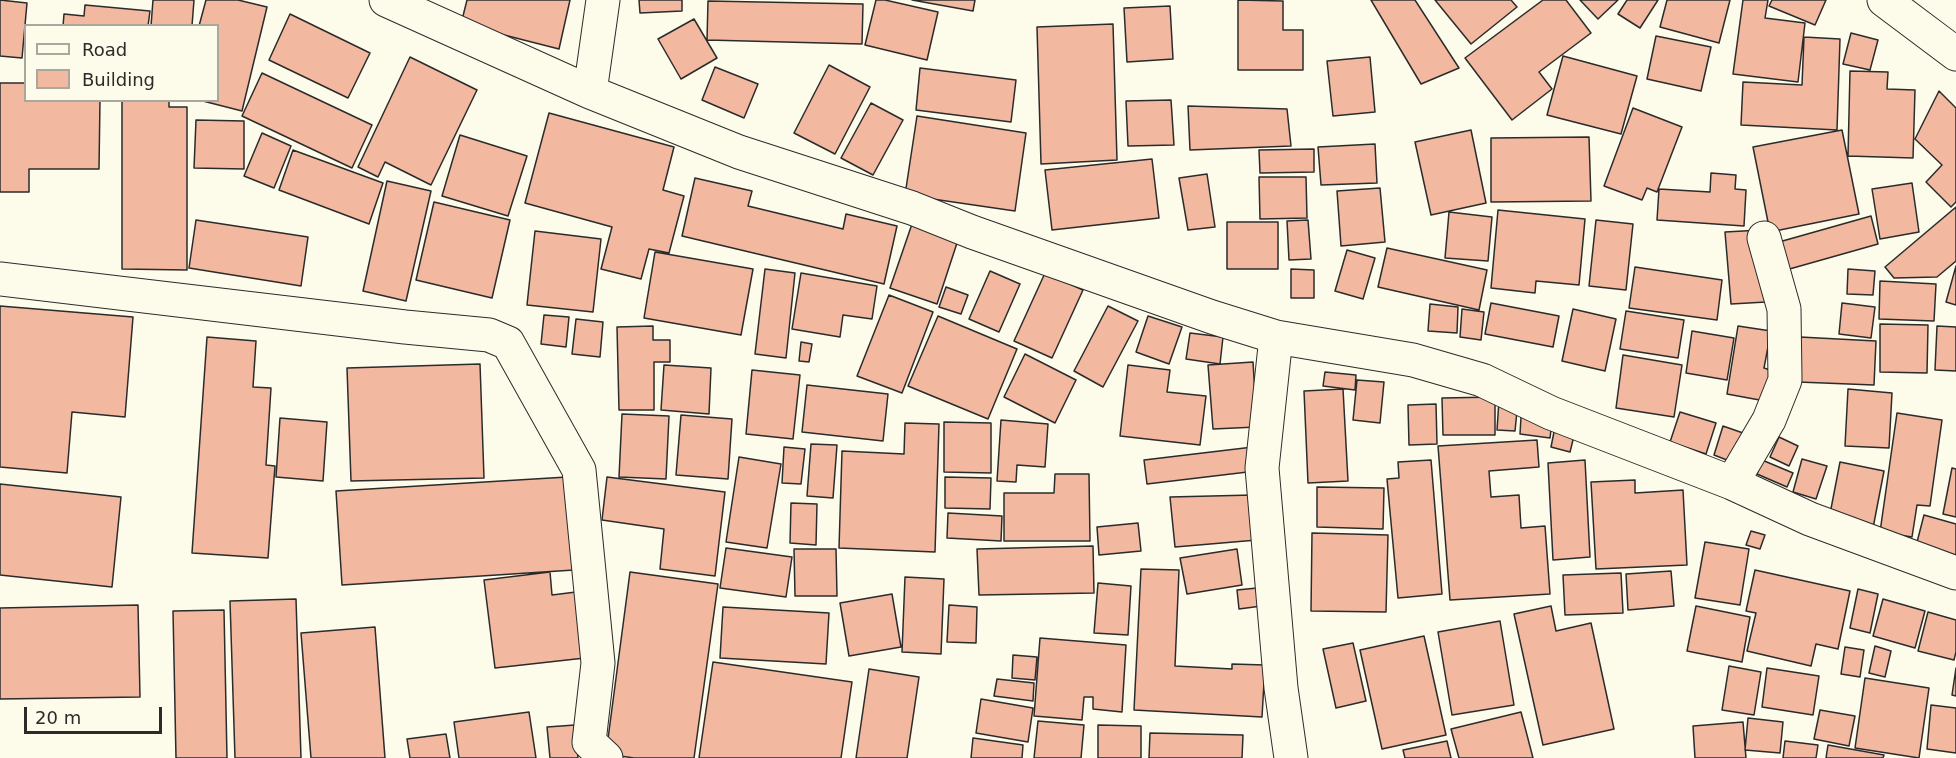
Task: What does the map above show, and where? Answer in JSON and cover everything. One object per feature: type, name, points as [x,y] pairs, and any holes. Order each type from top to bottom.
[{"type":"street","points":[[387,0],[590,92],[740,152],[912,208],[983,236],[1212,317],[1276,337],[1413,360],[1482,380],[1551,413],[1732,483],[1810,519],[1956,573]]},
{"type":"street","points":[[590,92],[603,0]]},
{"type":"street","points":[[1884,0],[1956,54]]},
{"type":"street","points":[[1732,483],[1769,420],[1785,380],[1784,309],[1764,238]]},
{"type":"street","points":[[0,279],[489,335],[508,343],[579,470],[598,663],[589,742],[606,758]]},
{"type":"street","points":[[1276,337],[1262,468],[1281,688],[1291,758]]},
{"type":"building","points":[[0,0],[27,3],[22,58],[0,56]]},
{"type":"building","points":[[153,0],[194,0],[192,24],[151,24]]},
{"type":"building","points":[[206,0],[238,0],[267,7],[242,111],[207,102],[219,102],[219,24],[200,24]]},
{"type":"building","points":[[467,0],[570,0],[559,49],[461,24]]},
{"type":"building","points":[[639,0],[682,0],[682,11],[640,13]]},
{"type":"building","points":[[876,0],[938,12],[927,60],[865,45]]},
{"type":"building","points":[[912,0],[975,0],[973,11]]},
{"type":"building","points":[[1238,0],[1283,1],[1283,30],[1303,30],[1303,70],[1238,70]]},
{"type":"building","points":[[1371,0],[1415,0],[1459,68],[1421,84]]},
{"type":"building","points":[[1435,0],[1511,0],[1517,7],[1471,44]]},
{"type":"building","points":[[1543,0],[1566,0],[1591,33],[1539,72],[1552,89],[1512,120],[1465,58]]},
{"type":"building","points":[[1580,0],[1618,0],[1598,19]]},
{"type":"building","points":[[1627,0],[1658,0],[1640,28],[1618,14]]},
{"type":"building","points":[[1667,0],[1730,0],[1719,43],[1660,27]]},
{"type":"building","points":[[1743,0],[1768,0],[1765,18],[1805,23],[1798,82],[1733,74]]},
{"type":"building","points":[[1772,0],[1826,0],[1815,25],[1769,6]]},
{"type":"building","points":[[708,1],[863,4],[862,44],[707,40]]},
{"type":"building","points":[[85,5],[150,11],[148,24],[63,24],[64,14],[84,16]]},
{"type":"building","points":[[1170,6],[1173,59],[1127,62],[1124,8]]},
{"type":"building","points":[[290,14],[370,53],[348,98],[269,60]]},
{"type":"building","points":[[694,19],[717,58],[681,79],[658,39]]},
{"type":"building","points":[[1113,24],[1117,160],[1041,164],[1037,27]]},
{"type":"building","points":[[1851,33],[1878,40],[1870,70],[1843,64]]},
{"type":"building","points":[[1656,36],[1711,47],[1701,91],[1647,79]]},
{"type":"building","points":[[1804,37],[1840,39],[1837,130],[1741,125],[1743,82],[1802,85]]},
{"type":"building","points":[[1563,56],[1637,76],[1621,134],[1547,115]]},
{"type":"building","points":[[410,57],[477,90],[431,185],[385,162],[378,177],[358,167]]},
{"type":"building","points":[[1370,57],[1375,112],[1333,116],[1327,61]]},
{"type":"building","points":[[829,65],[870,87],[835,154],[794,133]]},
{"type":"building","points":[[715,67],[758,84],[744,118],[702,100]]},
{"type":"building","points":[[920,68],[1016,80],[1011,122],[916,110]]},
{"type":"building","points":[[1850,71],[1888,72],[1887,89],[1915,90],[1913,158],[1848,156]]},
{"type":"building","points":[[262,73],[372,125],[352,168],[242,116]]},
{"type":"building","points":[[0,83],[24,83],[24,102],[100,102],[99,169],[29,169],[29,192],[0,192]]},
{"type":"building","points":[[1939,91],[1956,108],[1956,202],[1951,207],[1926,182],[1942,165],[1915,139]]},
{"type":"building","points":[[1171,100],[1174,145],[1128,146],[1126,101]]},
{"type":"building","points":[[122,102],[169,102],[169,107],[187,107],[187,270],[122,269]]},
{"type":"building","points":[[871,103],[903,120],[873,175],[841,158]]},
{"type":"building","points":[[1188,106],[1287,109],[1291,146],[1190,150]]},
{"type":"building","points":[[1633,108],[1682,127],[1657,192],[1647,188],[1642,200],[1604,186]]},
{"type":"building","points":[[549,113],[674,147],[663,190],[684,196],[669,253],[649,249],[641,279],[601,269],[612,227],[525,203]]},
{"type":"building","points":[[917,116],[1026,133],[1015,211],[905,195]]},
{"type":"building","points":[[196,120],[244,121],[244,169],[194,168]]},
{"type":"building","points":[[1471,130],[1486,203],[1431,215],[1415,142]]},
{"type":"building","points":[[1842,130],[1859,214],[1770,232],[1753,147]]},
{"type":"building","points":[[262,133],[291,146],[274,188],[244,176]]},
{"type":"building","points":[[460,135],[527,156],[508,216],[442,196]]},
{"type":"building","points":[[1589,137],[1591,201],[1491,202],[1491,138]]},
{"type":"building","points":[[1375,144],[1377,183],[1321,185],[1318,147]]},
{"type":"building","points":[[1314,149],[1314,172],[1260,173],[1259,150]]},
{"type":"building","points":[[293,150],[383,183],[369,224],[279,190]]},
{"type":"building","points":[[1152,159],[1159,218],[1052,230],[1045,170]]},
{"type":"building","points":[[1711,173],[1736,175],[1735,189],[1746,190],[1744,226],[1657,220],[1659,189],[1710,192]]},
{"type":"building","points":[[1207,174],[1215,227],[1188,230],[1179,178]]},
{"type":"building","points":[[1259,177],[1306,177],[1307,218],[1260,219]]},
{"type":"building","points":[[695,178],[752,191],[748,206],[843,229],[846,214],[897,226],[884,284],[682,236]]},
{"type":"building","points":[[387,181],[431,191],[406,301],[363,291]]},
{"type":"building","points":[[1912,183],[1919,232],[1880,239],[1872,189]]},
{"type":"building","points":[[1380,188],[1385,242],[1341,246],[1337,191]]},
{"type":"building","points":[[434,202],[510,220],[492,298],[416,280]]},
{"type":"building","points":[[1956,207],[1956,261],[1937,277],[1894,278],[1885,267]]},
{"type":"building","points":[[1498,210],[1585,219],[1579,285],[1536,281],[1535,293],[1491,288]]},
{"type":"building","points":[[1449,212],[1492,217],[1488,261],[1445,258]]},
{"type":"building","points":[[1871,216],[1878,244],[1786,270],[1779,242]]},
{"type":"building","points":[[196,220],[308,237],[301,286],[189,268]]},
{"type":"building","points":[[1308,220],[1311,259],[1289,260],[1287,221]]},
{"type":"building","points":[[1596,220],[1633,224],[1626,290],[1589,286]]},
{"type":"building","points":[[1227,222],[1278,222],[1278,269],[1227,269]]},
{"type":"building","points":[[912,224],[958,240],[937,304],[890,288]]},
{"type":"building","points":[[1761,230],[1766,302],[1731,304],[1725,232]]},
{"type":"building","points":[[535,231],[601,239],[593,312],[527,305]]},
{"type":"building","points":[[1387,248],[1487,270],[1479,310],[1378,287]]},
{"type":"building","points":[[1347,250],[1375,258],[1363,299],[1335,291]]},
{"type":"building","points":[[655,252],[753,269],[741,335],[644,318]]},
{"type":"building","points":[[1956,266],[1956,305],[1946,302]]},
{"type":"building","points":[[1635,267],[1722,280],[1717,320],[1629,308]]},
{"type":"building","points":[[765,269],[795,273],[786,358],[755,354]]},
{"type":"building","points":[[1291,269],[1314,270],[1314,298],[1291,298]]},
{"type":"building","points":[[1848,269],[1875,271],[1873,295],[1847,294]]},
{"type":"building","points":[[990,271],[1020,284],[999,332],[969,319]]},
{"type":"building","points":[[801,273],[877,286],[872,319],[843,315],[840,337],[792,329]]},
{"type":"building","points":[[1045,273],[1083,290],[1052,358],[1014,341]]},
{"type":"building","points":[[1880,281],[1936,284],[1934,321],[1879,319]]},
{"type":"building","points":[[946,287],[968,295],[961,314],[939,307]]},
{"type":"building","points":[[889,295],[933,312],[902,393],[857,376]]},
{"type":"building","points":[[1491,303],[1559,316],[1553,347],[1485,334]]},
{"type":"building","points":[[1842,303],[1875,307],[1871,338],[1839,334]]},
{"type":"building","points":[[1430,304],[1458,307],[1457,333],[1428,331]]},
{"type":"building","points":[[0,306],[133,317],[125,417],[72,412],[67,473],[0,467]]},
{"type":"building","points":[[1108,306],[1138,321],[1103,387],[1074,371]]},
{"type":"building","points":[[1462,309],[1484,312],[1481,340],[1460,337]]},
{"type":"building","points":[[1573,309],[1616,319],[1605,371],[1562,361]]},
{"type":"building","points":[[1626,311],[1684,320],[1678,358],[1620,349]]},
{"type":"building","points":[[544,315],[569,317],[566,347],[541,344]]},
{"type":"building","points":[[938,316],[1017,349],[988,419],[908,386]]},
{"type":"building","points":[[1148,316],[1182,327],[1169,364],[1136,352]]},
{"type":"building","points":[[576,319],[603,322],[600,357],[572,354]]},
{"type":"building","points":[[1880,324],[1928,325],[1927,373],[1880,372]]},
{"type":"building","points":[[653,326],[653,340],[670,340],[670,362],[654,362],[654,410],[619,410],[617,327]]},
{"type":"building","points":[[1738,326],[1771,331],[1764,368],[1770,370],[1765,401],[1727,394]]},
{"type":"building","points":[[1937,326],[1956,327],[1956,371],[1935,370]]},
{"type":"building","points":[[1692,331],[1734,338],[1727,380],[1686,373]]},
{"type":"building","points":[[1190,333],[1223,337],[1220,364],[1186,359]]},
{"type":"building","points":[[207,337],[256,341],[253,387],[271,388],[266,465],[275,466],[268,558],[192,553]]},
{"type":"building","points":[[1800,337],[1876,341],[1874,385],[1798,382]]},
{"type":"building","points":[[801,342],[812,344],[809,362],[799,361]]},
{"type":"building","points":[[1025,354],[1076,380],[1055,423],[1004,397]]},
{"type":"building","points":[[1623,355],[1682,365],[1674,417],[1616,408]]},
{"type":"building","points":[[1253,362],[1257,427],[1213,429],[1208,365]]},
{"type":"building","points":[[480,364],[484,478],[351,481],[347,368]]},
{"type":"building","points":[[664,365],[711,368],[709,414],[661,410]]},
{"type":"building","points":[[1128,365],[1170,370],[1167,392],[1206,396],[1200,445],[1120,436]]},
{"type":"building","points":[[752,370],[800,375],[793,439],[746,434]]},
{"type":"building","points":[[1325,372],[1356,375],[1355,390],[1323,386]]},
{"type":"building","points":[[1357,380],[1384,382],[1380,423],[1353,420]]},
{"type":"building","points":[[807,385],[888,394],[883,441],[802,432]]},
{"type":"building","points":[[1343,389],[1348,481],[1308,483],[1304,391]]},
{"type":"building","points":[[1848,389],[1892,393],[1889,448],[1845,446]]},
{"type":"building","points":[[1495,397],[1495,435],[1443,435],[1442,398]]},
{"type":"building","points":[[1499,400],[1518,401],[1515,431],[1497,430]]},
{"type":"building","points":[[1436,404],[1437,444],[1409,445],[1408,405]]},
{"type":"building","points":[[1680,412],[1716,423],[1706,454],[1670,442]]},
{"type":"building","points":[[1897,413],[1942,420],[1930,506],[1917,505],[1912,537],[1880,532]]},
{"type":"building","points":[[622,414],[669,416],[666,479],[619,477]]},
{"type":"building","points":[[681,415],[732,419],[728,479],[676,475]]},
{"type":"building","points":[[1521,417],[1552,421],[1550,438],[1520,434]]},
{"type":"building","points":[[280,418],[327,422],[323,481],[276,477]]},
{"type":"building","points":[[1001,420],[1048,424],[1045,467],[1017,465],[1016,482],[997,481]]},
{"type":"building","points":[[944,422],[991,423],[991,473],[944,472]]},
{"type":"building","points":[[905,423],[939,424],[935,552],[839,548],[842,451],[904,454]]},
{"type":"building","points":[[1723,426],[1743,433],[1732,462],[1714,455]]},
{"type":"building","points":[[1554,432],[1574,436],[1570,452],[1551,447]]},
{"type":"building","points":[[1779,437],[1798,446],[1789,466],[1770,457]]},
{"type":"building","points":[[1537,440],[1539,467],[1489,471],[1491,497],[1519,495],[1521,528],[1545,526],[1550,594],[1450,600],[1438,446]]},
{"type":"building","points":[[811,444],[837,445],[833,498],[807,496]]},
{"type":"building","points":[[784,447],[805,449],[801,484],[782,483]]},
{"type":"building","points":[[1253,447],[1256,471],[1147,484],[1144,460]]},
{"type":"building","points":[[739,457],[781,464],[767,548],[726,542]]},
{"type":"building","points":[[1802,459],[1827,466],[1816,499],[1793,492]]},
{"type":"building","points":[[1431,460],[1442,594],[1398,598],[1387,479],[1399,478],[1398,462]]},
{"type":"building","points":[[1585,460],[1590,557],[1553,560],[1548,463]]},
{"type":"building","points":[[1762,460],[1793,473],[1787,487],[1757,474]]},
{"type":"building","points":[[1840,462],[1884,471],[1873,528],[1829,519]]},
{"type":"building","points":[[1952,468],[1956,469],[1956,517],[1943,514]]},
{"type":"building","points":[[1055,474],[1089,474],[1090,541],[1004,541],[1004,493],[1054,493]]},
{"type":"building","points":[[567,477],[574,570],[342,585],[336,491]]},
{"type":"building","points":[[607,477],[725,492],[715,576],[660,569],[664,529],[602,520]]},
{"type":"building","points":[[945,477],[991,478],[990,509],[945,508]]},
{"type":"building","points":[[1635,480],[1635,493],[1683,490],[1687,565],[1596,569],[1591,482]]},
{"type":"building","points":[[0,484],[121,497],[112,587],[0,575]]},
{"type":"building","points":[[1317,487],[1384,488],[1383,529],[1317,527]]},
{"type":"building","points":[[1253,495],[1257,540],[1175,547],[1170,497]]},
{"type":"building","points":[[791,503],[817,504],[816,545],[790,543]]},
{"type":"building","points":[[948,513],[1002,516],[1001,541],[947,538]]},
{"type":"building","points":[[1924,515],[1956,524],[1956,557],[1916,546]]},
{"type":"building","points":[[1138,523],[1141,551],[1099,555],[1097,527]]},
{"type":"building","points":[[1751,531],[1765,535],[1760,549],[1746,545]]},
{"type":"building","points":[[1312,533],[1388,535],[1386,612],[1311,611]]},
{"type":"building","points":[[1705,542],[1749,549],[1740,605],[1695,598]]},
{"type":"building","points":[[1093,546],[1094,593],[979,595],[977,549]]},
{"type":"building","points":[[726,548],[792,557],[786,597],[720,588]]},
{"type":"building","points":[[794,549],[836,549],[837,596],[795,596]]},
{"type":"building","points":[[1237,549],[1242,585],[1187,594],[1180,558]]},
{"type":"building","points":[[1141,569],[1179,570],[1175,666],[1232,669],[1232,664],[1265,665],[1262,717],[1134,710]]},
{"type":"building","points":[[1755,570],[1850,591],[1838,649],[1816,644],[1811,666],[1747,651],[1756,613],[1746,611]]},
{"type":"building","points":[[1671,571],[1674,606],[1628,610],[1626,574]]},
{"type":"building","points":[[550,572],[552,595],[576,592],[585,658],[495,668],[484,580]]},
{"type":"building","points":[[630,572],[718,584],[694,758],[634,758],[606,754]]},
{"type":"building","points":[[1621,573],[1623,613],[1565,615],[1563,575]]},
{"type":"building","points":[[905,577],[944,579],[941,654],[902,652]]},
{"type":"building","points":[[1098,583],[1131,586],[1128,635],[1094,633]]},
{"type":"building","points":[[1267,587],[1269,605],[1239,609],[1237,590]]},
{"type":"building","points":[[1858,589],[1878,594],[1870,633],[1850,628]]},
{"type":"building","points":[[892,594],[901,647],[849,656],[840,603]]},
{"type":"building","points":[[296,599],[301,758],[235,758],[230,601]]},
{"type":"building","points":[[1883,599],[1925,611],[1915,648],[1873,636]]},
{"type":"building","points":[[138,605],[140,697],[0,699],[0,608]]},
{"type":"building","points":[[949,605],[977,607],[976,643],[947,642]]},
{"type":"building","points":[[1551,606],[1556,631],[1591,623],[1614,729],[1543,745],[1514,614]]},
{"type":"building","points":[[1696,606],[1750,617],[1742,662],[1687,651]]},
{"type":"building","points":[[723,607],[829,613],[826,664],[720,658]]},
{"type":"building","points":[[224,610],[227,758],[176,758],[173,611]]},
{"type":"building","points":[[1928,612],[1956,620],[1954,660],[1918,651]]},
{"type":"building","points":[[1500,621],[1514,705],[1452,715],[1438,632]]},
{"type":"building","points":[[375,627],[385,758],[311,758],[301,633]]},
{"type":"building","points":[[1424,636],[1446,735],[1382,749],[1360,650]]},
{"type":"building","points":[[1040,638],[1126,645],[1122,712],[1093,709],[1093,697],[1084,697],[1082,720],[1034,716]]},
{"type":"building","points":[[1353,643],[1366,701],[1336,708],[1323,649]]},
{"type":"building","points":[[1875,646],[1891,651],[1885,677],[1869,673]]},
{"type":"building","points":[[1845,647],[1864,650],[1860,677],[1841,674]]},
{"type":"building","points":[[1013,655],[1037,657],[1035,680],[1012,678]]},
{"type":"building","points":[[713,662],[852,682],[841,758],[699,758]]},
{"type":"building","points":[[1729,666],[1761,672],[1754,715],[1722,710]]},
{"type":"building","points":[[1767,668],[1819,676],[1813,715],[1762,707]]},
{"type":"building","points":[[1956,668],[1956,696],[1952,695]]},
{"type":"building","points":[[869,669],[919,677],[907,758],[856,758]]},
{"type":"building","points":[[1865,678],[1929,688],[1919,758],[1855,748]]},
{"type":"building","points":[[997,679],[1034,683],[1033,701],[994,696]]},
{"type":"building","points":[[981,699],[1033,708],[1028,742],[976,733]]},
{"type":"building","points":[[1931,705],[1956,708],[1956,753],[1927,749]]},
{"type":"building","points":[[1820,710],[1855,716],[1849,746],[1814,739]]},
{"type":"building","points":[[529,712],[536,758],[459,758],[454,722]]},
{"type":"building","points":[[1521,712],[1533,758],[1459,758],[1451,729]]},
{"type":"building","points":[[1748,718],[1783,722],[1780,753],[1745,750]]},
{"type":"building","points":[[1038,721],[1084,725],[1081,758],[1034,758]]},
{"type":"building","points":[[1743,722],[1746,758],[1695,758],[1693,726]]},
{"type":"building","points":[[575,725],[578,758],[550,758],[547,727]]},
{"type":"building","points":[[1098,725],[1141,726],[1141,758],[1098,758]]},
{"type":"building","points":[[1150,733],[1243,735],[1242,758],[1149,758]]},
{"type":"building","points":[[446,734],[450,758],[410,758],[407,739]]},
{"type":"building","points":[[973,738],[1023,745],[1022,758],[971,758]]},
{"type":"building","points":[[1447,741],[1451,758],[1405,758],[1403,750]]},
{"type":"building","points":[[1785,741],[1818,745],[1816,758],[1783,758]]},
{"type":"building","points":[[1828,745],[1884,755],[1883,758],[1826,758]]}]
